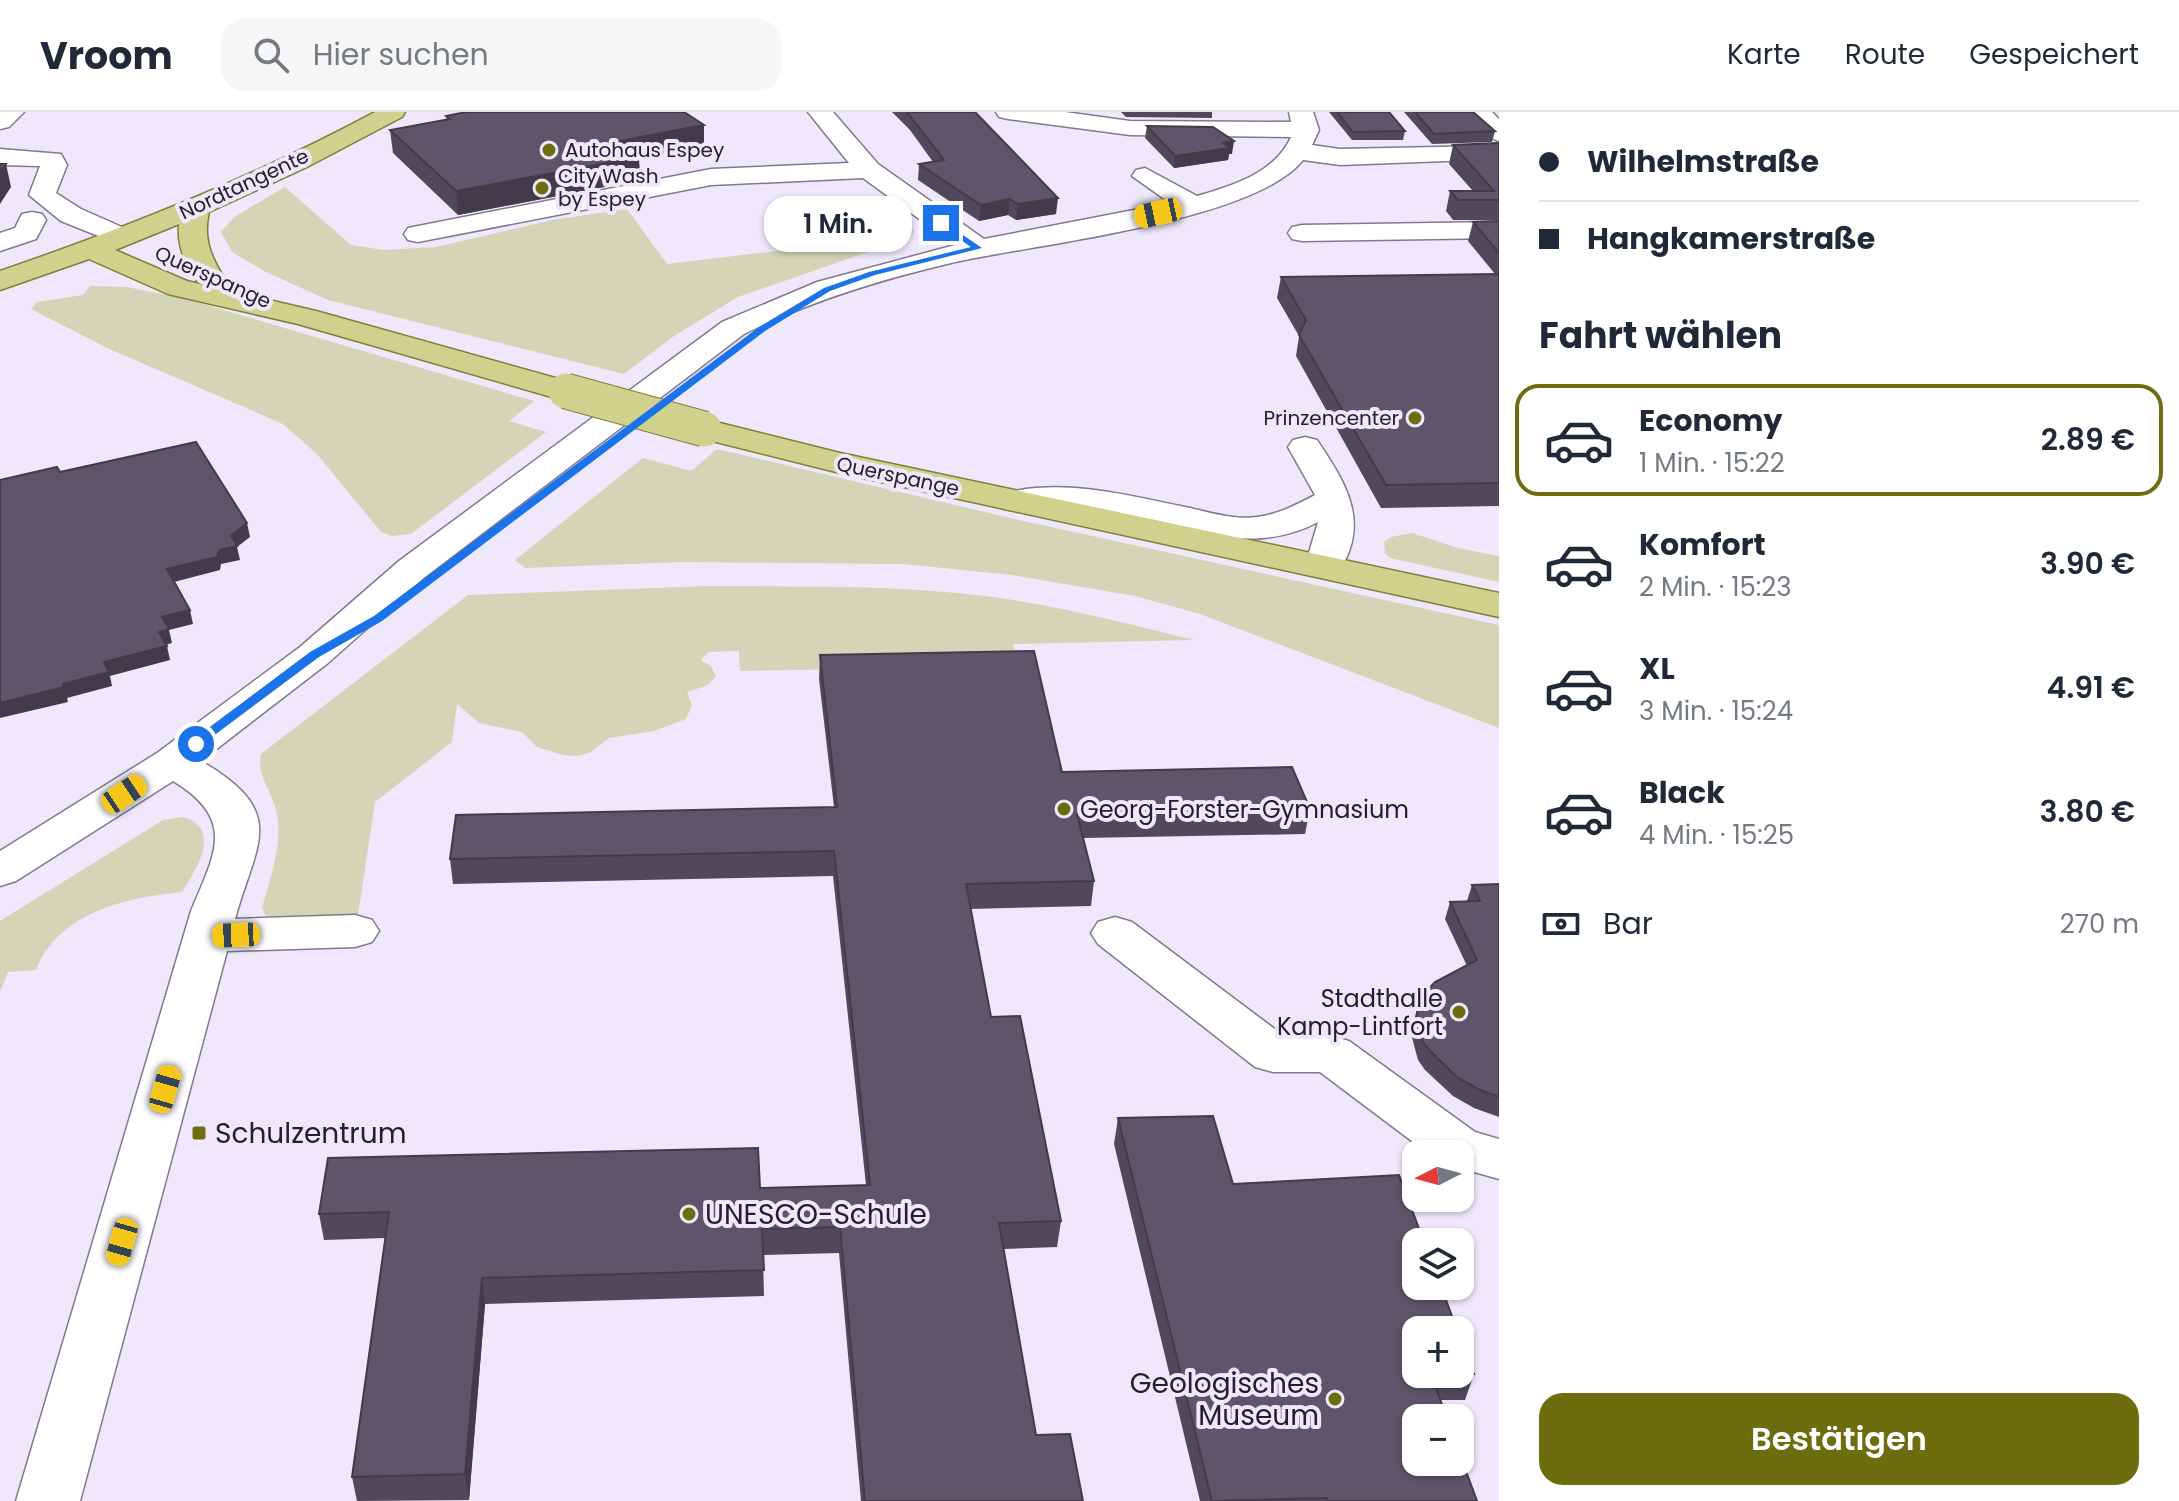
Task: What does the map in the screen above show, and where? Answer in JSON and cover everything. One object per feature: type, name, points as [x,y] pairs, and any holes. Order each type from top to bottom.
[{"type":"main road","name":"Nordtangente","points":[[0,281],[92,250],[197,207],[393,112]]},
{"type":"main road","points":[[197,207],[191,226],[191,243],[208,276]]},
{"type":"main road","name":"Querspange","points":[[121,237],[305,317]]},
{"type":"main road","name":"Querspange","points":[[92,250],[178,288],[305,317],[704,429],[840,463],[1499,605]]},
{"type":"main road","points":[[0,288],[136,282],[178,288]]},
{"type":"street","points":[[0,122],[12,112]]},
{"type":"street","points":[[822,114],[851,112]]},
{"type":"street","points":[[1008,112],[1130,128],[1301,131],[1340,157],[1488,154],[1499,151]]},
{"type":"street","points":[[822,114],[869,170],[978,248]]},
{"type":"street","points":[[1481,115],[1499,133]]},
{"type":"street","points":[[0,871],[172,762],[314,655],[378,619],[740,343],[827,289],[872,274],[978,248],[1193,205],[1257,183],[1284,166],[1301,131]]},
{"type":"street","points":[[0,157],[46,157],[54,162],[26,233],[0,243]]},
{"type":"street","points":[[418,234],[711,177],[791,171],[869,170]]},
{"type":"street","points":[[791,171],[822,203]]},
{"type":"street","points":[[0,173],[42,195],[71,215],[121,237]]},
{"type":"street","points":[[1145,176],[1193,205]]},
{"type":"street","points":[[1302,233],[1499,230]]},
{"type":"street","points":[[1305,447],[1331,486],[1338,516],[1324,566]]},
{"type":"street","points":[[1018,501],[1086,498],[1228,527],[1255,528],[1294,520],[1334,499]]},
{"type":"street","points":[[48,1501],[214,911],[237,856],[239,833],[236,814],[206,780],[172,762]]},
{"type":"street","points":[[208,936],[355,931]]},
{"type":"street","points":[[1115,933],[1273,1054],[1331,1054],[1457,1147],[1499,1159]]},
{"type":"green space","points":[[285,187],[351,245],[384,250],[436,247],[552,220],[627,209],[667,264],[876,239],[871,233],[911,226],[914,232],[908,238],[738,297],[674,336],[624,374],[328,300],[264,271],[232,252],[221,232],[234,217]]},
{"type":"green space","points":[[90,286],[127,287],[186,299],[534,401],[509,421],[546,432],[411,534],[392,536],[381,532],[317,454],[283,424],[107,348],[31,309],[37,302],[83,295]]},
{"type":"green space","points":[[717,449],[1019,520],[1499,625],[1499,728],[1200,614],[1135,596],[1012,575],[903,564],[682,562],[525,568],[515,560],[643,458],[691,471]]},
{"type":"green space","points":[[1412,533],[1458,548],[1499,556],[1499,582],[1390,558],[1385,553],[1384,542],[1391,537]]},
{"type":"green space","points":[[709,586],[950,592],[1064,609],[1194,640],[1013,644],[1019,666],[740,671],[739,651],[708,652],[701,660],[711,666],[716,676],[708,685],[687,692],[692,705],[686,719],[654,731],[609,738],[591,752],[578,756],[537,747],[522,732],[479,723],[457,704],[452,742],[375,802],[358,915],[266,916],[262,908],[275,861],[278,826],[275,806],[261,770],[261,754],[468,595]]},
{"type":"green space","points":[[182,817],[194,822],[204,839],[199,861],[182,892],[117,904],[77,921],[60,934],[36,970],[8,972],[0,992],[0,921],[163,820]]},
{"type":"building","name":"Autohaus Espey","points":[[466,112],[684,112],[704,125],[619,141],[639,157],[456,191],[390,130],[450,119],[446,116]]},
{"type":"building","points":[[907,112],[975,112],[1058,198],[1018,204],[1009,199],[981,205],[919,164],[944,160]]},
{"type":"building","points":[[1337,112],[1389,112],[1405,131],[1353,132]]},
{"type":"building","points":[[1415,112],[1473,112],[1495,131],[1434,134]]},
{"type":"building","points":[[1147,126],[1213,127],[1234,141],[1223,143],[1230,148],[1175,156]]},
{"type":"building","points":[[1499,143],[1499,200],[1458,200],[1450,191],[1494,191],[1453,145]]},
{"type":"building","points":[[1499,221],[1499,253],[1473,222]]},
{"type":"building","name":"Prinzencenter","points":[[1499,274],[1499,483],[1386,485],[1299,335],[1306,320],[1281,277]]},
{"type":"building","points":[[196,442],[247,523],[231,536],[237,546],[219,550],[217,557],[167,569],[190,610],[162,617],[169,629],[159,632],[167,646],[104,662],[109,672],[0,703],[0,480],[57,467],[60,472]]},
{"type":"building","points":[[1034,651],[1062,772],[1292,767],[1310,809],[1077,814],[1094,881],[966,884],[991,1017],[1020,1016],[1061,1221],[999,1223],[1036,1435],[1070,1434],[1083,1501],[865,1501],[840,1227],[762,1229],[764,1270],[482,1278],[465,1474],[352,1477],[389,1212],[319,1214],[328,1158],[758,1148],[760,1188],[870,1185],[834,851],[450,859],[456,815],[837,807],[820,655]]},
{"type":"building","name":"Stadthalle Kamp-Lintfort","points":[[1499,884],[1499,1097],[1458,1078],[1431,1052],[1423,1042],[1416,1017],[1421,997],[1435,982],[1477,960],[1450,902],[1480,901],[1472,885]]},
{"type":"building","points":[[1213,1116],[1233,1184],[1399,1175],[1402,1212],[1413,1212],[1419,1228],[1402,1228],[1402,1300],[1446,1300],[1452,1316],[1402,1316],[1402,1388],[1436,1388],[1442,1404],[1402,1404],[1402,1476],[1468,1476],[1477,1501],[1327,1501],[1327,1498],[1212,1501],[1118,1118]]},
{"type":"place","name":"Autohaus Espey","points":[[549,150]]},
{"type":"place","name":"City Wash by Espey","points":[[542,188]]},
{"type":"place","name":"Prinzencenter","points":[[1415,418]]},
{"type":"place","name":"Georg-Forster-Gymnasium","points":[[1064,809]]},
{"type":"place","name":"Stadthalle Kamp-Lintfort","points":[[1459,1012]]},
{"type":"place","name":"Schulzentrum","points":[[199,1133]]},
{"type":"place","name":"UNESCO-Schule","points":[[689,1214]]},
{"type":"place","name":"Geologisches Museum","points":[[1335,1399]]},
{"type":"route","points":[[196,744],[314,655],[378,619],[762,329],[827,289],[872,274],[978,248],[941,223]]}]
